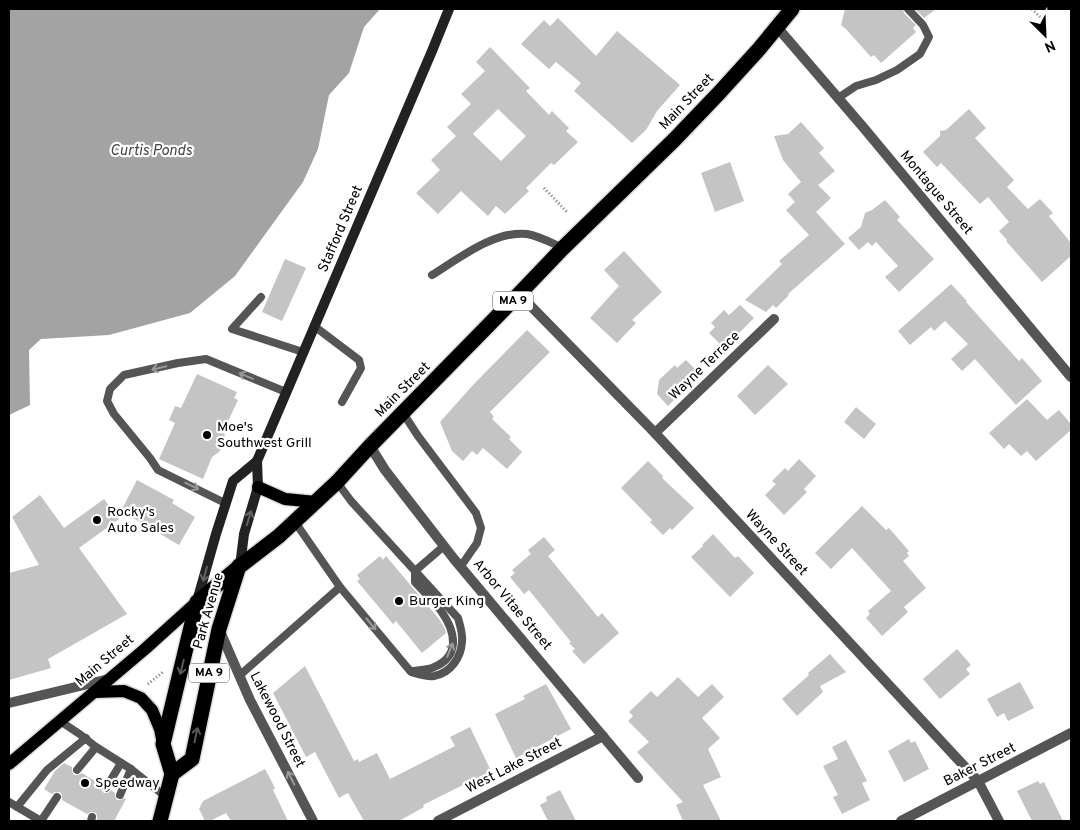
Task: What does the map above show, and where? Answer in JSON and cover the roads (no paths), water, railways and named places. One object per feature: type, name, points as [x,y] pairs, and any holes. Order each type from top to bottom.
[{"type":"highway","name":"Main Street","points":[[197,602],[279,536],[337,482],[563,248],[740,71],[792,9]]},
{"type":"highway","name":"Park Avenue","points":[[172,774],[192,759],[219,629],[240,566]]},
{"type":"highway","name":"Park Avenue","points":[[163,744],[197,602]]},
{"type":"highway","points":[[160,821],[172,774],[163,744]]},
{"type":"main road","name":"Stafford Street","points":[[240,566],[244,534],[258,487],[257,461],[449,9]]},
{"type":"main road","name":"Stafford Street","points":[[197,602],[233,481],[257,461]]},
{"type":"main road","points":[[258,487],[285,499],[316,502]]},
{"type":"main road","name":"Main Street","points":[[9,764],[152,643],[197,602]]},
{"type":"main road","points":[[95,692],[124,691],[141,698],[152,710],[160,729],[163,744]]},
{"type":"street","name":"Montague Street","points":[[777,27],[1071,377]]},
{"type":"street","name":"Wayne Street","points":[[519,294],[655,434],[978,780],[999,821]]},
{"type":"street","name":"Wayne Terrace","points":[[655,434],[774,319]]},
{"type":"street","name":"Arbor Vitae Street","points":[[370,446],[385,470],[444,546],[638,778]]},
{"type":"street","name":"Lakewood Street","points":[[219,629],[239,676],[314,821]]},
{"type":"street","points":[[9,703],[110,678]]},
{"type":"street","name":"Baker Street","points":[[901,821],[1071,733]]},
{"type":"street","name":"West Lake Street","points":[[438,821],[603,736]]},
{"type":"lane","points":[[838,98],[856,86],[876,80],[897,70],[920,54],[929,37],[923,26],[908,9]]},
{"type":"lane","points":[[432,275],[487,242],[510,235],[527,234],[563,248]]},
{"type":"lane","points":[[260,297],[232,329],[303,352]]},
{"type":"lane","points":[[314,326],[359,360],[360,368],[342,402]]},
{"type":"lane","points":[[225,503],[158,470],[114,414],[107,401],[110,389],[124,375],[206,359],[286,392]]},
{"type":"lane","points":[[403,413],[476,513],[481,528],[478,543],[461,566]]},
{"type":"lane","points":[[295,522],[340,587],[411,672],[434,676],[454,664],[460,654],[463,640],[458,618],[351,501],[337,482]]},
{"type":"lane","points":[[411,672],[431,668],[445,661],[454,646],[453,633],[441,611],[415,582],[415,571],[444,546]]},
{"type":"lane","points":[[239,676],[340,587]]},
{"type":"lane","points":[[60,721],[131,769],[166,797]]},
{"type":"lane","points":[[17,807],[47,770],[86,738]]},
{"type":"lane","points":[[77,770],[96,747]]},
{"type":"lane","points":[[106,788],[121,763]]},
{"type":"lane","points":[[120,796],[131,769]]},
{"type":"lane","points":[[9,802],[41,821],[57,797]]},
{"type":"water","name":"Curtis Ponds","points":[[9,9],[380,9],[364,27],[349,73],[329,95],[318,149],[303,182],[235,276],[190,313],[109,335],[41,339],[29,350],[30,405],[9,415]]},
{"type":"place","name":"Moe's Southwest Grill","points":[[207,435]]},
{"type":"place","name":"Rocky's Auto Sales","points":[[97,520]]},
{"type":"place","name":"Burger King","points":[[399,601]]},
{"type":"place","name":"Speedway","points":[[85,783]]}]
